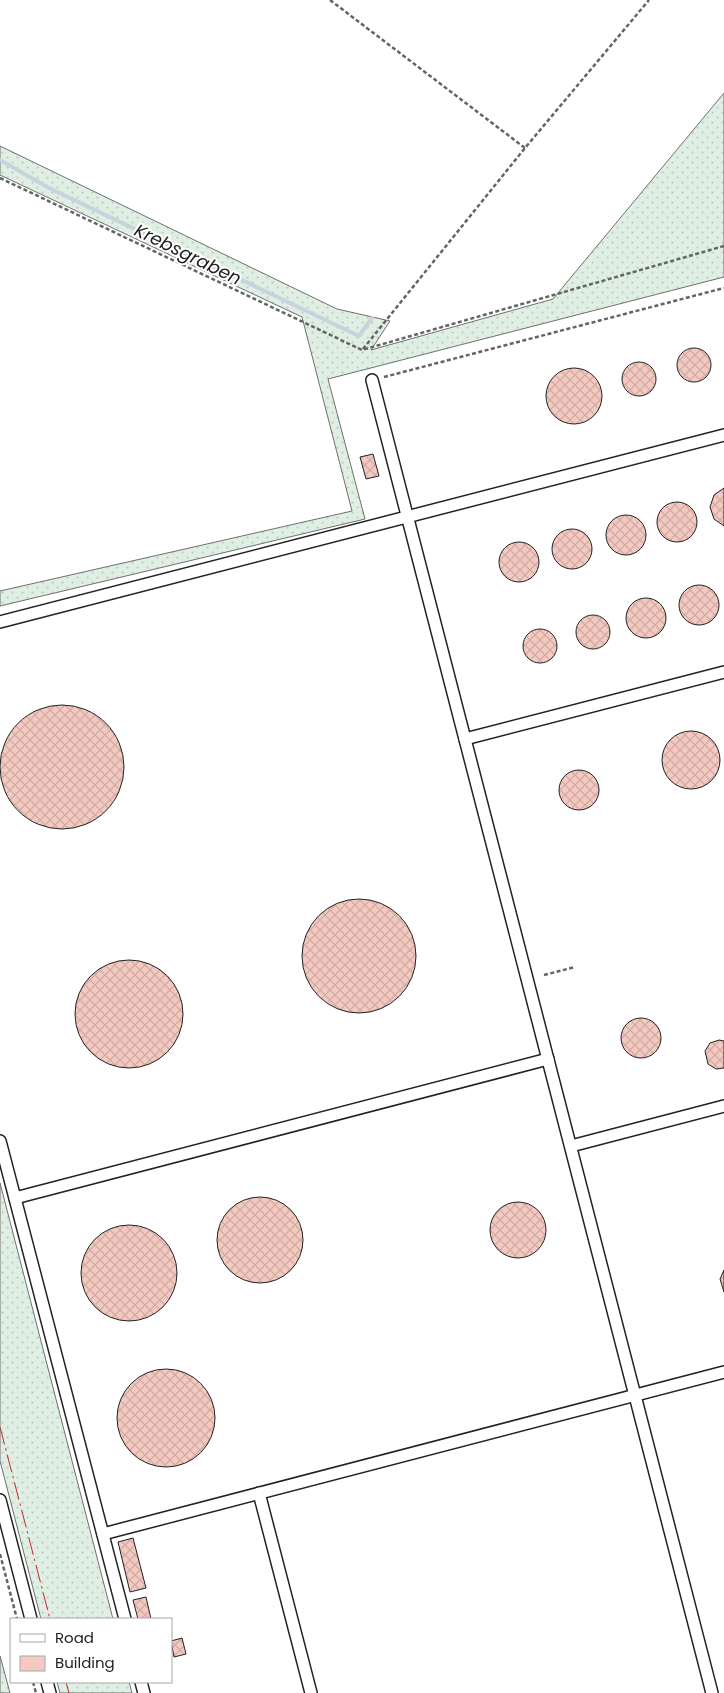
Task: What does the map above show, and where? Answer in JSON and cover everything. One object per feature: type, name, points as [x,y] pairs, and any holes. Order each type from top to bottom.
[{"type":"street","points":[[372,380],[712,1693]]},
{"type":"street","points":[[0,622],[724,436]]},
{"type":"street","points":[[466,739],[724,672]]},
{"type":"street","points":[[15,1198],[548,1059]]},
{"type":"street","points":[[571,1146],[724,1106]]},
{"type":"street","points":[[0,1141],[125,1618]]},
{"type":"street","points":[[103,1534],[724,1372]]},
{"type":"street","points":[[259,1493],[311,1693]]},
{"type":"street","points":[[0,1500],[31,1618]]},
{"type":"path","points":[[330,0],[525,148]]},
{"type":"path","points":[[362,350],[525,148],[649,0]]},
{"type":"path","points":[[0,178],[362,350],[724,246]]},
{"type":"path","points":[[372,380],[724,288]]},
{"type":"path","points":[[544,975],[575,967]]},
{"type":"path","points":[[0,1554],[17,1618]]},
{"type":"green space","points":[[724,93],[724,277],[328,379],[365,519],[0,606],[0,591],[352,511],[302,317],[0,175],[0,146],[337,309],[390,321],[371,350],[553,299]]},
{"type":"green space","points":[[0,1183],[113,1618],[41,1618],[0,1461]]},
{"type":"green space","points":[[0,1656],[10,1693],[0,1693]]},
{"type":"green space","points":[[57,1683],[129,1683],[132,1693],[60,1693]]},
{"type":"building","points":[[694,348],[706,353],[711,365],[706,377],[694,382],[682,377],[677,365],[682,353]]},
{"type":"building","points":[[639,362],[651,367],[656,379],[651,391],[639,396],[627,391],[622,379],[627,367]]},
{"type":"building","points":[[568,368],[580,368],[594,376],[602,390],[600,407],[594,416],[580,424],[568,424],[558,419],[551,412],[546,402],[546,390],[551,380],[558,373]]},
{"type":"building","points":[[373,454],[379,476],[366,479],[360,457]]},
{"type":"building","points":[[724,488],[724,526],[714,519],[710,507],[714,495]]},
{"type":"building","points":[[677,502],[691,508],[697,522],[691,536],[677,542],[663,536],[657,522],[663,508]]},
{"type":"building","points":[[626,515],[640,521],[646,535],[640,549],[626,555],[612,549],[606,535],[612,521]]},
{"type":"building","points":[[572,529],[586,535],[592,549],[586,563],[572,569],[558,563],[552,549],[558,535]]},
{"type":"building","points":[[519,542],[533,548],[539,562],[533,576],[519,582],[505,576],[499,562],[505,548]]},
{"type":"building","points":[[699,585],[713,591],[719,605],[713,619],[699,625],[685,619],[679,605],[685,591]]},
{"type":"building","points":[[646,598],[660,604],[666,618],[660,632],[646,638],[632,632],[626,618],[632,604]]},
{"type":"building","points":[[593,615],[605,620],[610,632],[605,644],[593,649],[581,644],[576,632],[581,620]]},
{"type":"building","points":[[540,629],[552,634],[557,646],[552,658],[540,663],[528,658],[523,646],[528,634]]},
{"type":"building","points":[[62,705],[86,709],[106,723],[120,743],[124,767],[120,791],[106,811],[86,825],[62,829],[38,825],[18,811],[4,791],[0,767],[4,743],[18,723],[38,709]]},
{"type":"building","points":[[691,731],[707,736],[715,744],[720,760],[715,776],[707,784],[691,789],[675,784],[667,776],[662,760],[667,744],[675,736]]},
{"type":"building","points":[[579,770],[593,776],[599,790],[593,804],[579,810],[565,804],[559,790],[565,776]]},
{"type":"building","points":[[359,899],[381,904],[399,916],[411,934],[416,956],[411,978],[399,996],[381,1008],[359,1013],[337,1008],[319,996],[307,978],[302,956],[307,934],[319,916],[337,904]]},
{"type":"building","points":[[129,960],[150,964],[167,976],[179,993],[183,1014],[179,1035],[167,1052],[150,1064],[129,1068],[108,1064],[91,1052],[79,1035],[75,1014],[79,993],[91,976],[108,964]]},
{"type":"building","points":[[645,1018],[652,1021],[658,1027],[661,1038],[660,1046],[652,1055],[645,1058],[637,1058],[630,1055],[622,1046],[621,1034],[624,1027],[633,1019]]},
{"type":"building","points":[[719,1040],[724,1041],[724,1068],[716,1069],[708,1064],[705,1051],[710,1043]]},
{"type":"building","points":[[260,1197],[284,1204],[296,1216],[303,1240],[296,1264],[284,1276],[260,1283],[236,1276],[224,1264],[217,1240],[224,1216],[236,1204]]},
{"type":"building","points":[[512,1202],[524,1202],[534,1206],[542,1214],[546,1230],[542,1246],[534,1254],[524,1258],[512,1258],[502,1254],[494,1246],[490,1236],[490,1224],[494,1214],[502,1206]]},
{"type":"building","points":[[120,1225],[138,1225],[156,1233],[169,1246],[177,1264],[174,1292],[156,1313],[138,1321],[120,1321],[102,1313],[89,1300],[81,1282],[81,1264],[89,1246],[102,1233]]},
{"type":"building","points":[[724,1270],[724,1292],[720,1279]]},
{"type":"building","points":[[166,1369],[185,1372],[201,1383],[212,1399],[215,1418],[212,1437],[201,1453],[185,1464],[166,1467],[147,1464],[131,1453],[120,1437],[117,1418],[120,1399],[131,1383],[147,1372]]},
{"type":"building","points":[[133,1538],[146,1588],[130,1592],[118,1542]]},
{"type":"building","points":[[146,1597],[151,1618],[138,1618],[133,1600]]},
{"type":"building","points":[[182,1638],[186,1654],[174,1657],[172,1641]]},
{"type":"waterway","name":"Krebsgraben","points":[[0,160],[49,188],[359,336],[372,318]]},
{"type":"power","points":[[0,1427],[50,1618]]},
{"type":"power","points":[[66,1683],[69,1693]]}]
